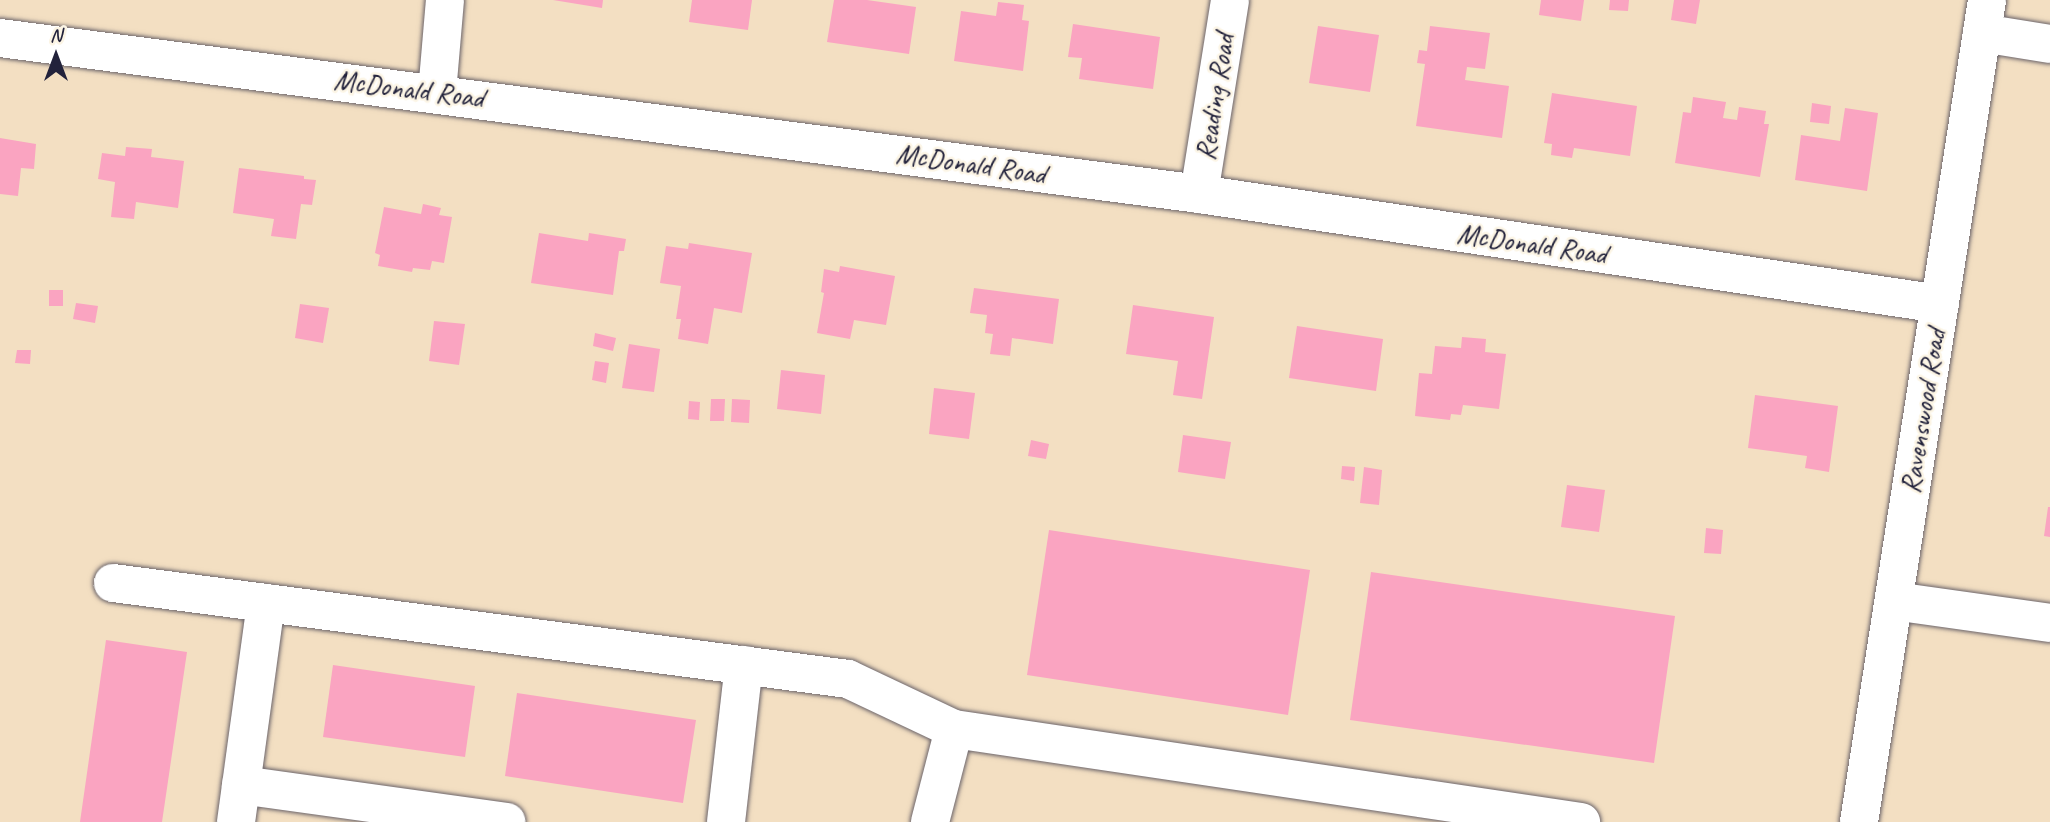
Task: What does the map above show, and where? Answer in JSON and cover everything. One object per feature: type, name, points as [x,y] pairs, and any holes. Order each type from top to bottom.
[{"type":"street","points":[[437,93],[445,0]]},
{"type":"street","name":"Reading Road","points":[[1199,194],[1230,0]]},
{"type":"street","points":[[1984,16],[2050,44]]},
{"type":"street","name":"Ravenswood Road","points":[[1859,822],[1984,16]]},
{"type":"street","name":"McDonald Road","points":[[0,38],[1199,194],[1940,304]]},
{"type":"street","points":[[113,583],[848,679],[954,729],[1581,822]]},
{"type":"street","points":[[1894,601],[2050,623]]},
{"type":"street","points":[[266,603],[239,804],[506,822]]},
{"type":"street","points":[[726,822],[744,665]]},
{"type":"street","points":[[930,822],[954,729]]},
{"type":"building","points":[[553,0],[603,0],[602,8]]},
{"type":"building","points":[[692,0],[752,0],[748,30],[689,22]]},
{"type":"building","points":[[834,0],[867,0],[916,7],[909,54],[827,42]]},
{"type":"building","points":[[1541,0],[1584,0],[1581,21],[1539,15]]},
{"type":"building","points":[[1610,0],[1629,0],[1628,11],[1609,10]]},
{"type":"building","points":[[1674,0],[1700,0],[1696,24],[1671,20]]},
{"type":"building","points":[[998,2],[1024,5],[1022,20],[1029,21],[1023,71],[954,61],[961,11],[996,16]]},
{"type":"building","points":[[1073,24],[1160,37],[1153,89],[1079,79],[1082,58],[1068,57]]},
{"type":"building","points":[[1318,26],[1379,35],[1370,92],[1309,83]]},
{"type":"building","points":[[1430,26],[1490,33],[1485,69],[1467,67],[1465,80],[1509,86],[1502,138],[1416,126],[1425,64],[1417,63],[1419,50],[1427,51]]},
{"type":"building","points":[[1552,93],[1637,106],[1630,156],[1574,148],[1572,158],[1551,155],[1552,144],[1544,143]]},
{"type":"building","points":[[1693,97],[1726,102],[1723,118],[1737,120],[1739,107],[1766,111],[1764,124],[1769,124],[1760,177],[1675,163],[1683,112],[1691,113]]},
{"type":"building","points":[[1812,103],[1831,106],[1829,124],[1810,122]]},
{"type":"building","points":[[1845,108],[1878,113],[1867,191],[1795,180],[1801,135],[1840,141]]},
{"type":"building","points":[[0,138],[36,144],[34,169],[21,168],[18,196],[0,194]]},
{"type":"building","points":[[126,147],[152,149],[151,157],[184,161],[178,208],[136,202],[134,219],[111,217],[115,182],[98,179],[102,153],[125,156]]},
{"type":"building","points":[[239,168],[304,176],[304,179],[316,180],[312,205],[301,204],[296,239],[271,236],[274,219],[233,213]]},
{"type":"building","points":[[423,204],[441,208],[439,215],[452,217],[444,263],[432,261],[430,270],[413,268],[412,272],[378,266],[380,255],[375,253],[384,207],[421,214]]},
{"type":"building","points":[[539,233],[588,241],[589,233],[626,239],[624,251],[619,251],[613,295],[531,283]]},
{"type":"building","points":[[689,243],[752,253],[742,313],[714,308],[708,344],[678,339],[681,319],[676,319],[681,286],[660,283],[666,246],[688,249]]},
{"type":"building","points":[[840,266],[895,276],[886,325],[854,320],[850,339],[817,333],[824,293],[821,292],[824,269],[839,272]]},
{"type":"building","points":[[974,288],[1059,299],[1053,344],[1012,338],[1010,356],[990,354],[993,334],[985,333],[987,315],[970,313]]},
{"type":"building","points":[[49,290],[63,290],[63,306],[49,306]]},
{"type":"building","points":[[76,303],[98,306],[95,323],[73,319]]},
{"type":"building","points":[[300,304],[329,308],[323,343],[295,338]]},
{"type":"building","points":[[1133,305],[1214,317],[1202,399],[1173,395],[1178,361],[1126,354]]},
{"type":"building","points":[[434,321],[465,324],[459,365],[429,361]]},
{"type":"building","points":[[1297,326],[1383,339],[1376,391],[1289,378]]},
{"type":"building","points":[[595,333],[616,338],[613,351],[593,346]]},
{"type":"building","points":[[1462,337],[1486,339],[1485,352],[1506,354],[1499,409],[1463,405],[1461,415],[1451,414],[1450,420],[1415,416],[1419,373],[1432,374],[1435,346],[1461,348]]},
{"type":"building","points":[[629,344],[660,349],[654,392],[622,388]]},
{"type":"building","points":[[17,350],[31,350],[30,364],[15,363]]},
{"type":"building","points":[[595,361],[609,363],[606,383],[592,380]]},
{"type":"building","points":[[781,370],[825,375],[821,414],[777,409]]},
{"type":"building","points":[[934,388],[975,393],[969,439],[929,434]]},
{"type":"building","points":[[1755,395],[1838,406],[1829,472],[1805,468],[1807,456],[1748,448]]},
{"type":"building","points":[[711,399],[725,399],[724,421],[710,421]]},
{"type":"building","points":[[732,399],[750,400],[749,423],[731,422]]},
{"type":"building","points":[[689,401],[700,402],[699,420],[688,419]]},
{"type":"building","points":[[1183,435],[1231,442],[1225,479],[1178,472]]},
{"type":"building","points":[[1031,440],[1049,444],[1046,459],[1028,456]]},
{"type":"building","points":[[1342,466],[1355,467],[1354,481],[1341,479]]},
{"type":"building","points":[[1364,467],[1382,470],[1379,505],[1360,503]]},
{"type":"building","points":[[1567,485],[1605,490],[1599,532],[1561,527]]},
{"type":"building","points":[[2050,507],[2050,537],[2044,536]]},
{"type":"building","points":[[1706,528],[1723,530],[1721,554],[1704,553]]},
{"type":"building","points":[[1049,530],[1310,570],[1288,715],[1027,675]]},
{"type":"building","points":[[1371,572],[1675,616],[1654,763],[1350,720]]},
{"type":"building","points":[[106,640],[187,652],[162,822],[80,822]]},
{"type":"building","points":[[333,665],[475,686],[465,757],[323,737]]},
{"type":"building","points":[[517,693],[696,720],[683,803],[505,776]]}]
